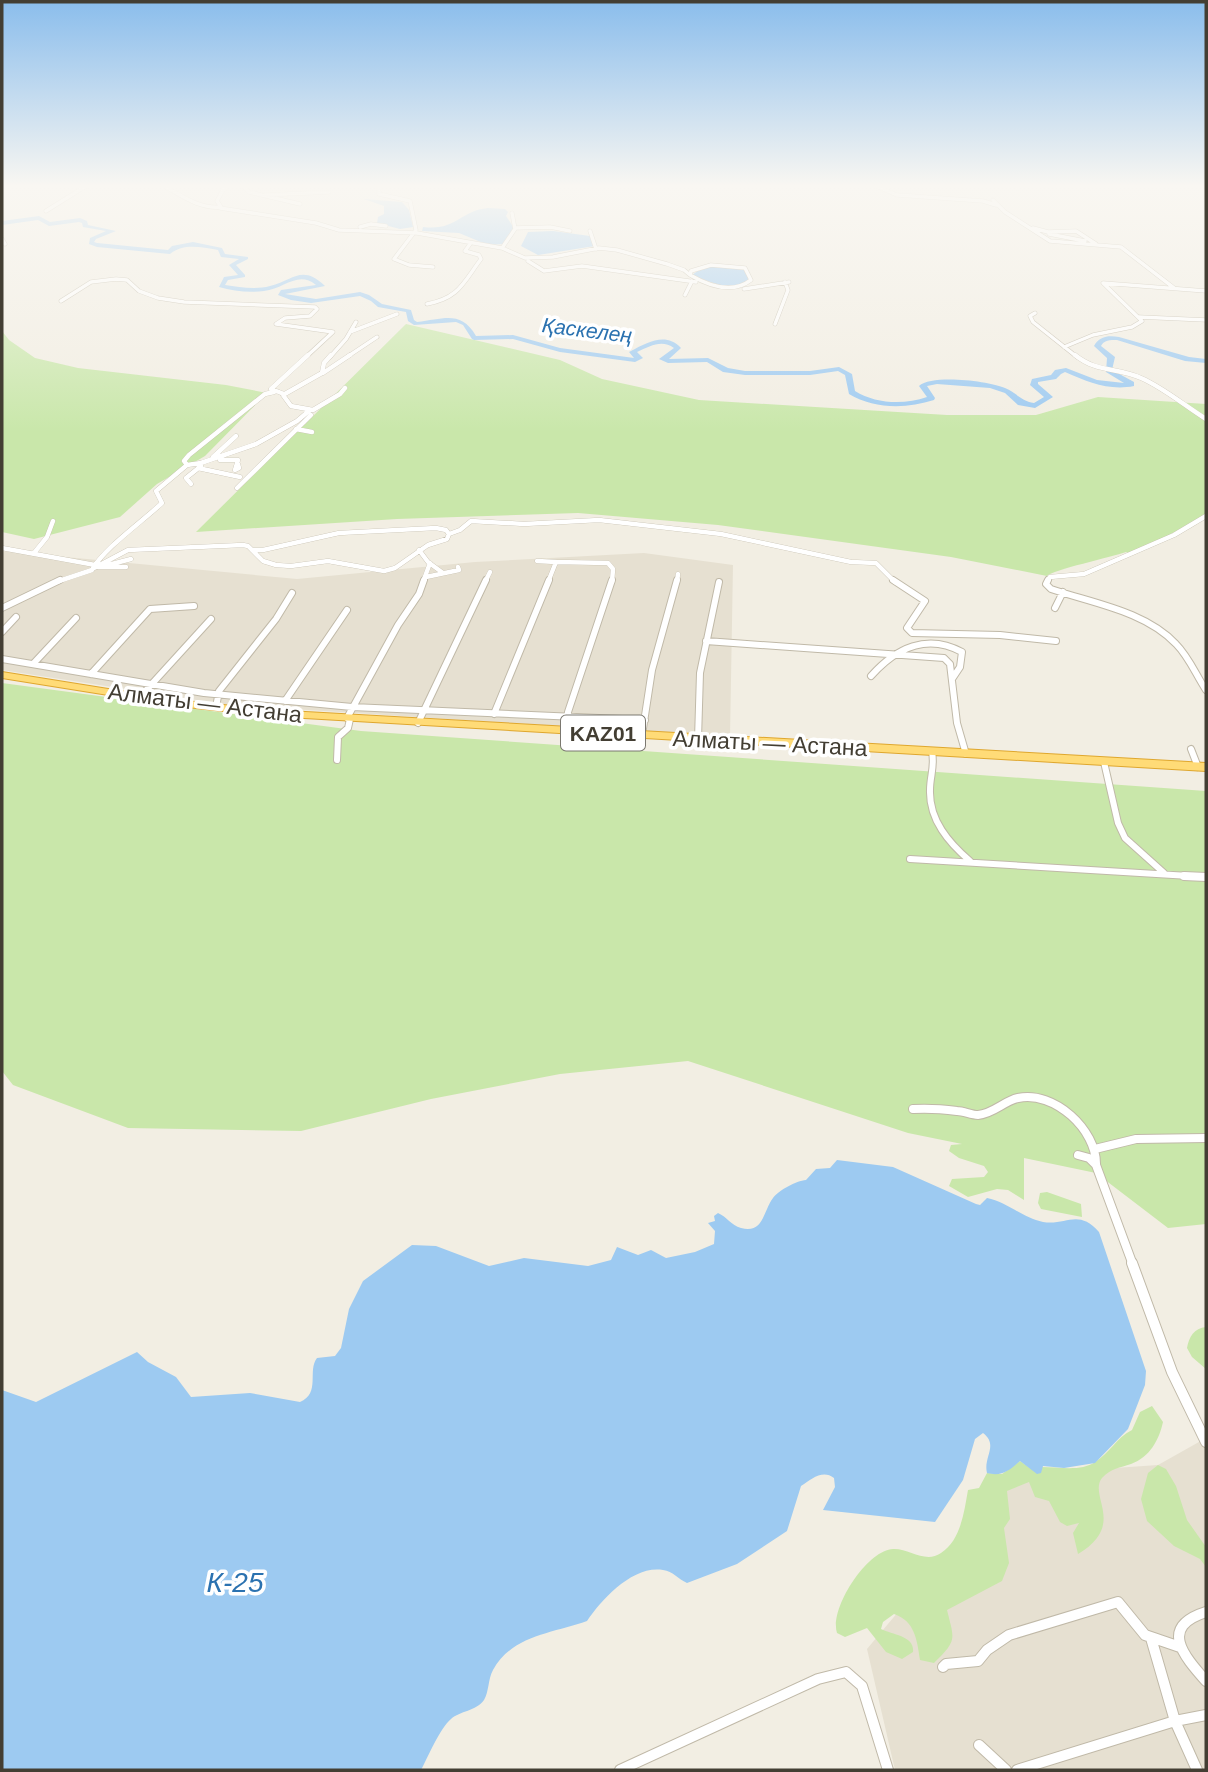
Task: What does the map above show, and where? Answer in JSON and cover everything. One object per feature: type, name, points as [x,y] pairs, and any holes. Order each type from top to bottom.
[{"type":"highway","name":"Алматы — Астана","points":[[3,676],[216,707],[350,715],[418,723],[1202,767]]},
{"type":"street","points":[[427,304],[449,300],[476,267]]},
{"type":"street","points":[[538,267],[544,271],[577,267]]},
{"type":"street","points":[[588,267],[691,278],[723,288],[741,287],[751,280],[747,270],[736,267]]},
{"type":"street","points":[[671,267],[684,271],[691,278],[713,289],[727,290],[787,282],[788,290],[775,324]]},
{"type":"street","points":[[684,271],[703,267]]},
{"type":"street","points":[[1147,267],[1174,288]]},
{"type":"street","points":[[685,295],[693,269]]},
{"type":"street","points":[[61,301],[92,280],[112,279],[127,281],[131,288],[140,293],[174,302],[316,307],[310,316],[283,318],[276,324],[333,332],[271,388],[274,392]]},
{"type":"street","points":[[1064,347],[1093,335],[1137,325],[1142,320],[1102,284],[1206,291]]},
{"type":"street","points":[[1035,313],[1030,316],[1033,322],[1095,368],[1142,378],[1206,418]]},
{"type":"street","points":[[349,332],[397,314]]},
{"type":"street","points":[[1138,317],[1206,320]]},
{"type":"street","points":[[323,373],[324,363],[356,322]]},
{"type":"street","points":[[187,466],[185,459],[265,394],[284,394],[323,373],[377,337]]},
{"type":"street","points":[[186,478],[207,462],[256,444],[306,410],[345,388]]},
{"type":"street","points":[[284,394],[292,406],[306,410]]},
{"type":"street","points":[[237,488],[296,429],[306,410]]},
{"type":"street","points":[[278,431],[306,410]]},
{"type":"street","points":[[296,429],[312,432]]},
{"type":"street","points":[[207,462],[236,436]]},
{"type":"street","points":[[207,462],[234,459],[239,461],[238,464]]},
{"type":"street","points":[[97,566],[99,557],[114,547],[162,503],[156,491],[187,466],[240,477]]},
{"type":"street","points":[[170,481],[212,472]]},
{"type":"street","points":[[186,478],[191,484]]},
{"type":"street","points":[[1206,516],[1174,535],[1084,574],[1050,577],[1046,580],[1051,589],[1125,615],[1168,637],[1179,648],[1206,690]]},
{"type":"street","points":[[2,608],[128,550],[243,545],[263,561],[275,565],[291,566],[328,561],[384,571],[395,568],[419,550],[447,539],[449,534],[477,520],[524,524],[599,520],[721,534],[851,562],[876,563],[896,583],[925,601],[907,628],[909,632],[1000,635],[1056,641]]},
{"type":"street","points":[[33,553],[47,537],[53,521]]},
{"type":"street","points":[[252,550],[354,532],[436,528],[446,530],[449,534]]},
{"type":"street","points":[[2,548],[97,566],[126,567]]},
{"type":"street","points":[[419,550],[443,573]]},
{"type":"street","points":[[97,566],[134,559],[113,557]]},
{"type":"street","points":[[537,561],[602,562],[613,569],[611,587],[566,718],[559,731]]},
{"type":"street","points":[[501,727],[497,712],[556,562]]},
{"type":"street","points":[[337,760],[338,737],[348,728],[350,715],[419,594],[430,563]]},
{"type":"street","points":[[426,577],[459,570],[458,567]]},
{"type":"street","points":[[418,723],[490,572]]},
{"type":"street","points":[[642,735],[652,670],[676,591],[678,574]]},
{"type":"street","points":[[698,738],[699,690],[719,582]]},
{"type":"street","points":[[1055,608],[1063,592]]},
{"type":"street","points":[[216,707],[217,695],[276,619],[292,593]]},
{"type":"street","points":[[24,599],[43,594]]},
{"type":"street","points":[[91,674],[150,609],[194,606]]},
{"type":"street","points":[[285,701],[347,610]]},
{"type":"street","points":[[2,632],[16,617]]},
{"type":"street","points":[[33,664],[76,618]]},
{"type":"street","points":[[141,697],[211,619]]},
{"type":"street","points":[[946,635],[946,645]]},
{"type":"street","points":[[706,641],[944,658],[949,663],[958,733],[966,754]]},
{"type":"street","points":[[871,676],[894,654],[914,644],[946,645],[960,649],[964,654],[958,672],[952,679]]},
{"type":"street","points":[[2,659],[217,695],[285,701],[350,715],[424,710],[497,712],[595,720],[645,720]]},
{"type":"street","points":[[555,718],[559,731]]},
{"type":"street","points":[[594,733],[595,720]]},
{"type":"street","points":[[1191,749],[1202,767]]},
{"type":"street","points":[[932,752],[935,765],[930,796],[934,818],[971,862]]},
{"type":"street","points":[[1104,762],[1118,823],[1125,838],[1165,874]]},
{"type":"street","points":[[910,859],[1206,877]]},
{"type":"street","points":[[913,1109],[948,1110],[979,1115],[995,1110],[1012,1099],[1027,1097],[1068,1112],[1096,1149],[1096,1165],[1156,1331],[1206,1442]]},
{"type":"street","points":[[1096,1149],[1128,1140],[1206,1138]]},
{"type":"street","points":[[1078,1155],[1088,1158],[1096,1165]]},
{"type":"street","points":[[943,1667],[946,1664],[978,1661],[987,1650],[1009,1635],[1118,1602],[1139,1629],[1151,1639],[1180,1647]]},
{"type":"street","points":[[1206,1612],[1183,1621],[1178,1633],[1180,1647],[1186,1658],[1206,1681]]},
{"type":"street","points":[[1151,1639],[1175,1721],[1197,1770]]},
{"type":"street","points":[[620,1770],[659,1749],[784,1693],[833,1674],[846,1672],[854,1676],[862,1686],[888,1770]]},
{"type":"street","points":[[1017,1770],[1175,1721],[1206,1715]]},
{"type":"street","points":[[979,1745],[1006,1770]]},
{"type":"shaded area","points":[[2,551],[297,579],[475,562],[644,553],[733,565],[730,737],[229,705],[2,670]]},
{"type":"shaded area","points":[[1206,1438],[1206,1770],[895,1770],[867,1649],[1013,1475],[1158,1465]]},
{"type":"green space","points":[[406,324],[560,360],[602,379],[699,400],[947,415],[1036,415],[1098,397],[1206,404],[1206,517],[1130,554],[1126,552],[1059,570],[1047,576],[951,557],[718,525],[578,513],[397,519],[196,532]]},
{"type":"green space","points":[[2,331],[9,340],[35,358],[78,368],[226,385],[267,393],[205,456],[157,484],[120,517],[34,539],[2,532]]},
{"type":"green space","points":[[2,683],[361,731],[1206,791],[1206,1224],[1168,1228],[1096,1173],[1024,1158],[1024,1200],[1008,1190],[997,1189],[968,1197],[949,1186],[952,1179],[984,1177],[988,1172],[984,1166],[959,1158],[949,1151],[951,1145],[962,1144],[908,1133],[688,1061],[560,1074],[431,1099],[301,1131],[128,1128],[13,1085],[2,1071]]},
{"type":"green space","points":[[1047,1192],[1081,1204],[1082,1217],[1041,1209],[1038,1203],[1040,1193]]},
{"type":"green space","points":[[1206,1327],[1206,1369],[1192,1357],[1187,1348],[1193,1334]]},
{"type":"green space","points":[[1152,1406],[1163,1422],[1156,1441],[1138,1461],[1112,1470],[1102,1478],[1099,1485],[1103,1512],[1100,1532],[1093,1543],[1078,1554],[1073,1533],[1079,1523],[1067,1526],[1060,1522],[1049,1501],[1035,1497],[1029,1482],[1007,1491],[1010,1519],[1004,1528],[1009,1563],[1002,1581],[947,1610],[952,1633],[951,1644],[934,1663],[920,1660],[911,1626],[894,1614],[883,1622],[881,1629],[911,1643],[913,1652],[902,1659],[886,1652],[867,1628],[845,1637],[837,1633],[836,1623],[844,1596],[872,1559],[893,1549],[929,1557],[941,1553],[957,1533],[968,1490],[979,1488],[987,1473],[1002,1474],[1020,1461],[1030,1468],[1088,1466],[1132,1430],[1140,1412]]},
{"type":"green space","points":[[1158,1465],[1166,1469],[1176,1486],[1187,1520],[1206,1547],[1206,1567],[1200,1559],[1174,1546],[1147,1521],[1141,1499],[1148,1473]]},
{"type":"water","points":[[710,267],[743,268],[749,279],[735,286],[728,286],[692,275]]},
{"type":"water","name":"К-25","points":[[837,1160],[893,1167],[976,1204],[980,1205],[987,1198],[1036,1220],[1051,1223],[1078,1219],[1092,1225],[1099,1232],[1146,1371],[1145,1385],[1128,1429],[1095,1463],[1064,1468],[1043,1466],[1041,1473],[1037,1474],[1020,1461],[1001,1473],[987,1473],[990,1442],[983,1433],[975,1439],[963,1480],[935,1522],[823,1510],[835,1487],[834,1478],[826,1474],[817,1476],[801,1486],[787,1531],[737,1564],[687,1583],[667,1571],[652,1570],[641,1573],[619,1585],[587,1621],[535,1637],[511,1649],[493,1670],[484,1700],[447,1723],[421,1770],[2,1770],[2,1390],[36,1402],[137,1352],[148,1362],[176,1377],[191,1397],[250,1393],[300,1402],[312,1388],[314,1363],[317,1358],[335,1356],[341,1348],[349,1309],[363,1281],[412,1245],[436,1246],[489,1266],[524,1258],[588,1266],[611,1260],[617,1247],[638,1255],[651,1250],[666,1258],[695,1252],[714,1244],[715,1231],[708,1223],[715,1221],[714,1216],[718,1213],[738,1227],[754,1228],[759,1225],[779,1192],[806,1180],[816,1169],[830,1168]]},
{"type":"waterway","name":"Қаскелең","points":[[234,267],[243,276],[226,278],[221,286],[266,289],[293,278],[306,276],[322,286],[283,291],[281,295],[311,301],[360,294],[380,306],[409,311],[411,321],[416,324],[457,320],[466,324],[474,338],[513,337],[560,350],[635,360],[639,358],[633,352],[650,344],[668,341],[678,348],[663,359],[668,361],[708,360],[726,370],[745,373],[810,373],[839,369],[848,374],[852,392],[859,397],[890,404],[913,403],[931,398],[923,386],[937,381],[999,388],[1008,391],[1021,403],[1035,406],[1049,397],[1034,385],[1035,381],[1053,377],[1066,370],[1095,382],[1121,386],[1131,384],[1111,372]]},
{"type":"waterway","name":"Қаскелең","points":[[1109,370],[1111,357],[1097,346],[1100,341],[1108,338],[1117,338],[1188,359],[1206,361]]}]
